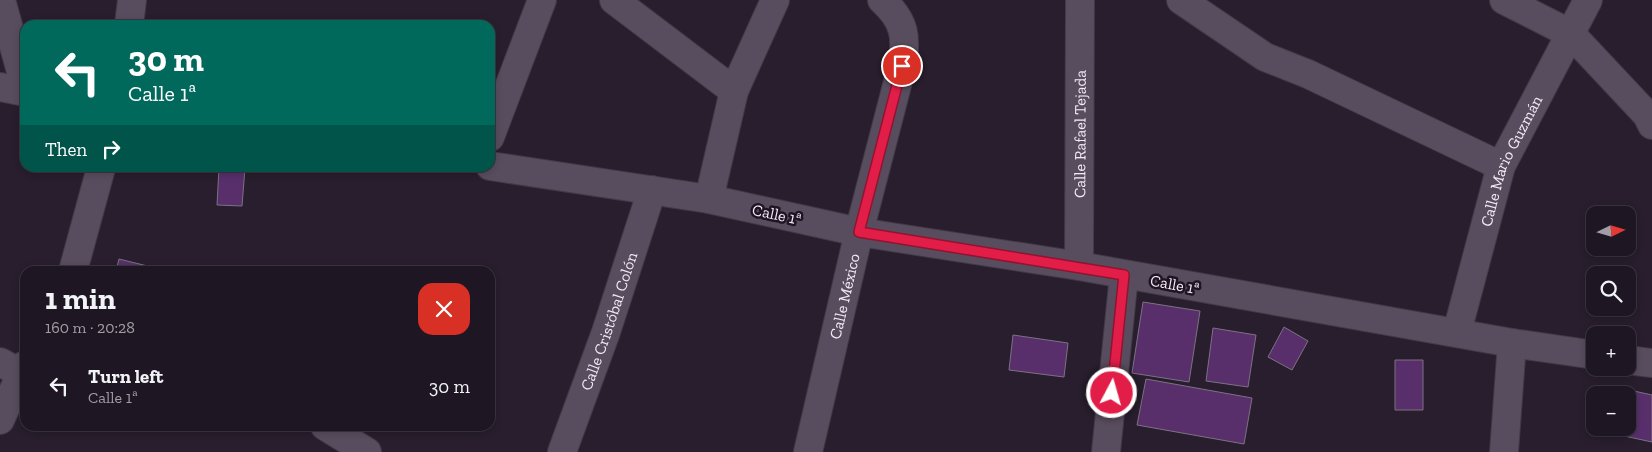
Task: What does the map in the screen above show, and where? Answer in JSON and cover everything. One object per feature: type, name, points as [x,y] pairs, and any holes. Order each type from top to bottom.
[{"type":"street","points":[[1,0],[20,68]]},
{"type":"street","points":[[130,20],[132,0]]},
{"type":"street","points":[[495,124],[542,0]]},
{"type":"street","points":[[614,0],[734,91]]},
{"type":"street","points":[[708,199],[734,91],[775,0]]},
{"type":"street","name":"Calle México","points":[[808,452],[859,232],[902,66],[906,39],[893,10],[882,0]]},
{"type":"street","name":"Calle Rafael Tejada","points":[[1079,266],[1080,0]]},
{"type":"street","points":[[1182,0],[1265,57],[1308,74],[1501,166]]},
{"type":"street","points":[[1504,0],[1571,34],[1647,115],[1652,125]]},
{"type":"street","name":"Calle Mario Guzmán","points":[[1457,332],[1501,166],[1588,0]]},
{"type":"street","points":[[0,87],[20,91]]},
{"type":"street","name":"Calle 1ª","points":[[495,167],[708,199],[859,232],[1079,266],[1512,343],[1586,354]]},
{"type":"street","points":[[74,266],[100,172]]},
{"type":"street","name":"Calle Cristóbal Colón","points":[[562,452],[606,332],[652,190]]},
{"type":"street","points":[[1106,452],[1124,275]]},
{"type":"street","points":[[1504,452],[1512,343]]},
{"type":"street","points":[[1636,361],[1652,363]]},
{"type":"street","points":[[0,420],[15,366]]},
{"type":"street","points":[[333,431],[367,452]]},
{"type":"building","points":[[219,172],[245,172],[242,206],[217,205]]},
{"type":"building","points":[[119,259],[148,266],[117,266]]},
{"type":"building","points":[[1143,302],[1200,311],[1189,382],[1132,373]]},
{"type":"building","points":[[1284,327],[1308,341],[1292,370],[1268,357]]},
{"type":"building","points":[[1213,328],[1256,335],[1248,387],[1206,381]]},
{"type":"building","points":[[1013,335],[1068,343],[1064,377],[1009,370]]},
{"type":"building","points":[[1395,360],[1423,360],[1423,410],[1395,410]]},
{"type":"building","points":[[1146,379],[1252,398],[1244,444],[1137,425]]},
{"type":"building","points":[[1636,391],[1652,395],[1652,442],[1624,436],[1636,436]]},
{"type":"route","points":[[902,66],[859,232],[1079,266],[1124,275],[1112,393]]}]
